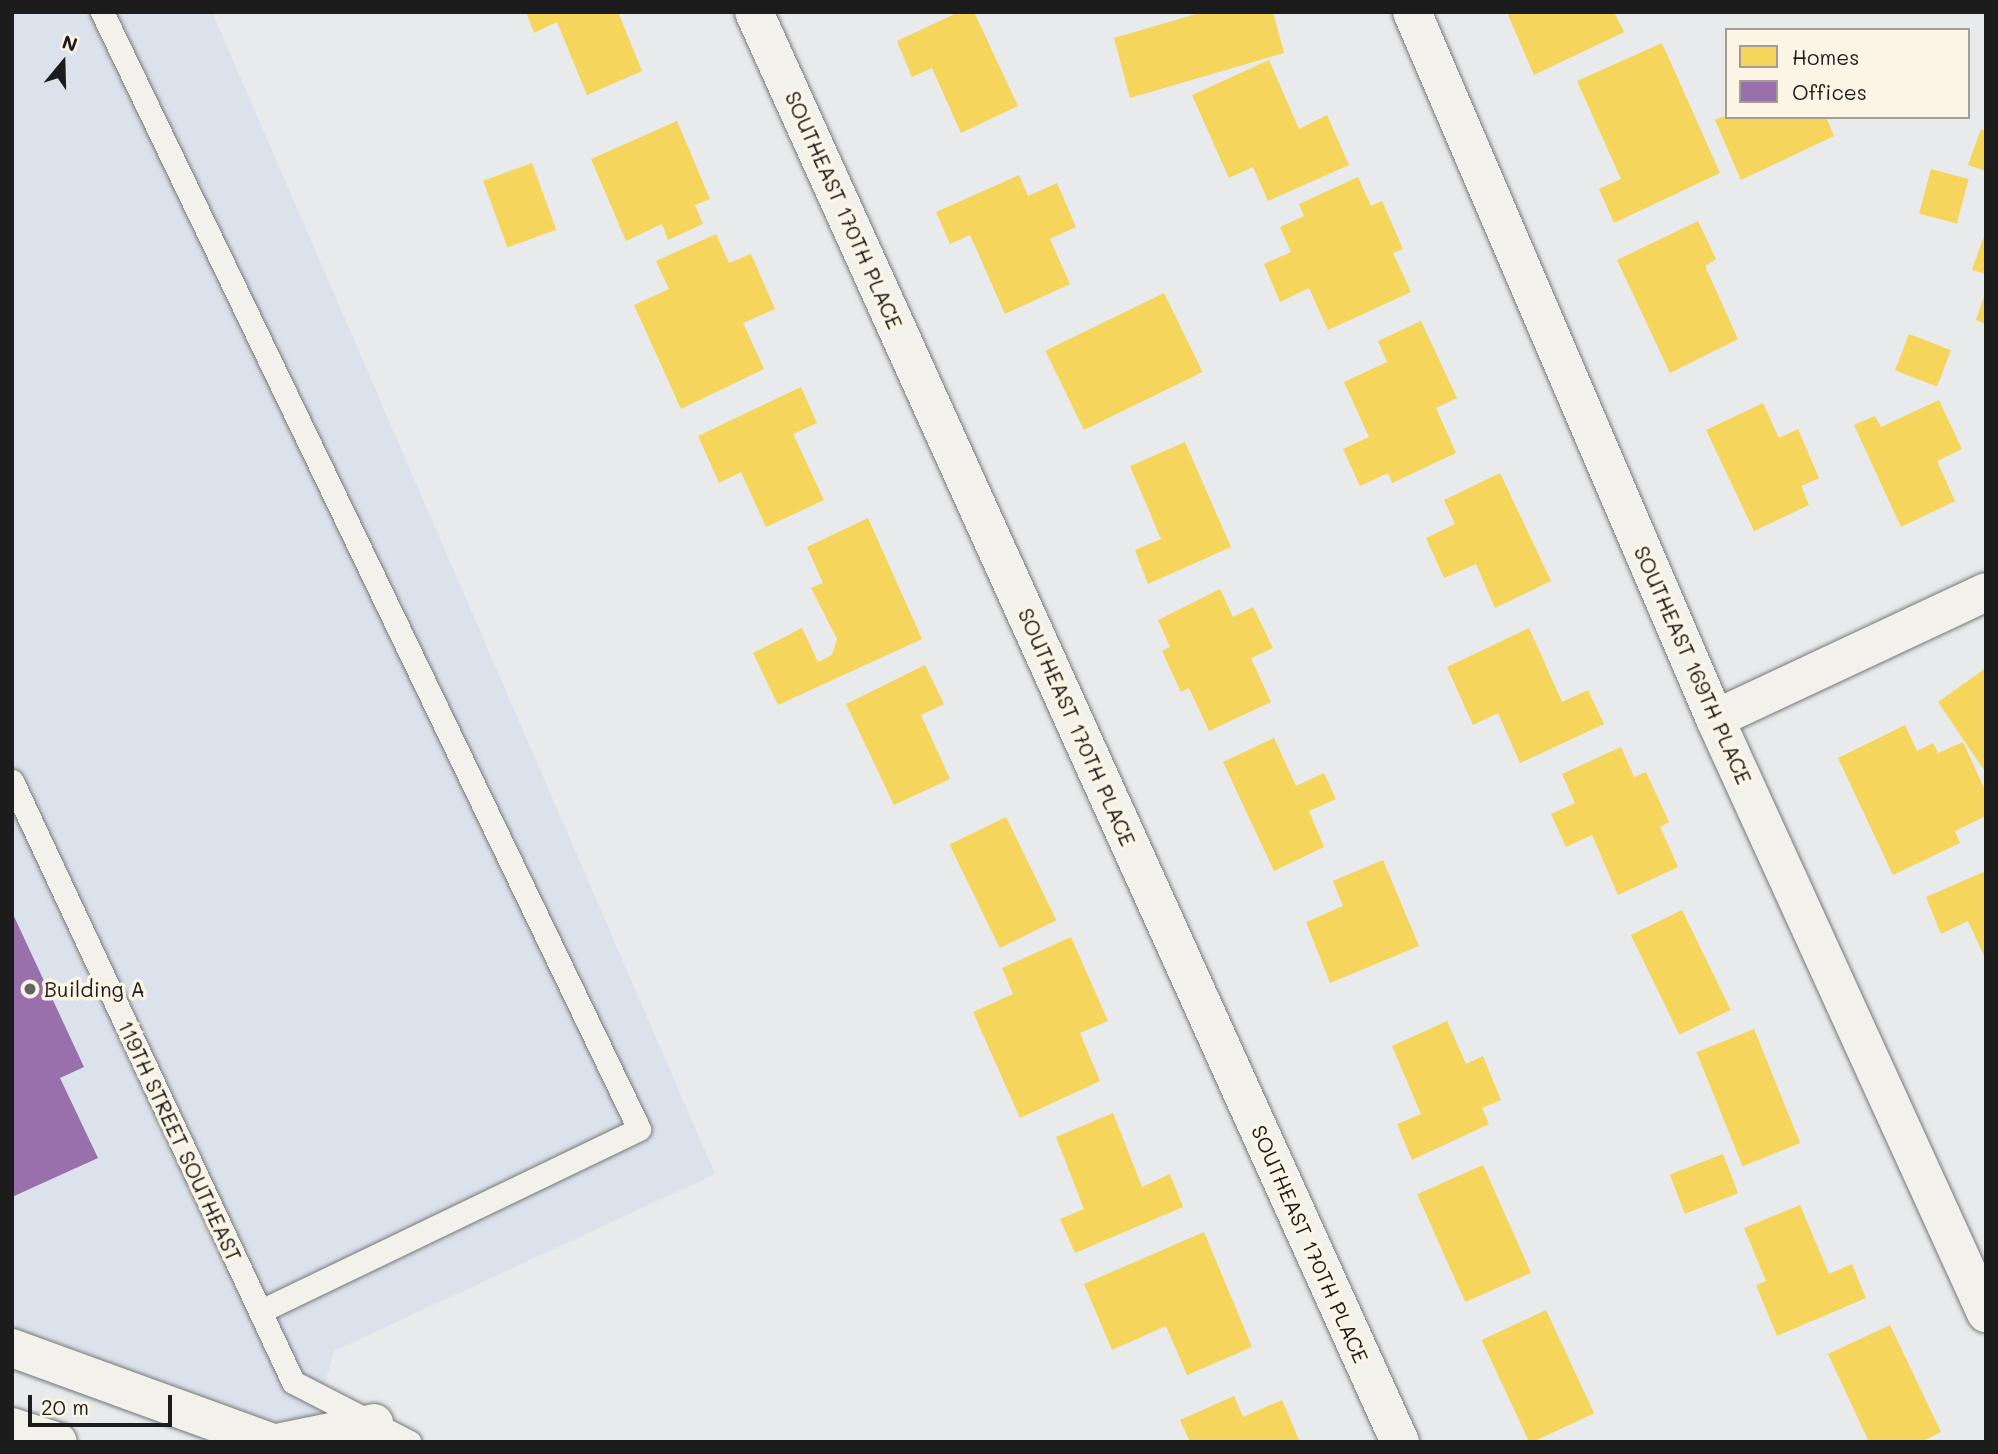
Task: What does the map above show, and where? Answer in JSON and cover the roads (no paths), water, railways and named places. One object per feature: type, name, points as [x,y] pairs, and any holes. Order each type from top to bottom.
[{"type":"street","name":"SOUTHEAST 170TH PLACE","points":[[754,12],[1400,1442]]},
{"type":"street","name":"SOUTHEAST 169TH PLACE","points":[[1412,12],[1715,719],[1986,1313]]},
{"type":"street","points":[[1715,719],[1986,592]]},
{"type":"street","points":[[12,1348],[270,1442]]},
{"type":"street","points":[[281,1442],[374,1423]]},
{"type":"street","points":[[12,1427],[58,1442]]},
{"type":"lane","points":[[102,12],[639,1129],[260,1311]]},
{"type":"lane","name":"119TH STREET SOUTHEAST","points":[[12,781],[293,1382],[409,1442]]},
{"type":"place","name":"Building A","points":[[30,989]]}]
